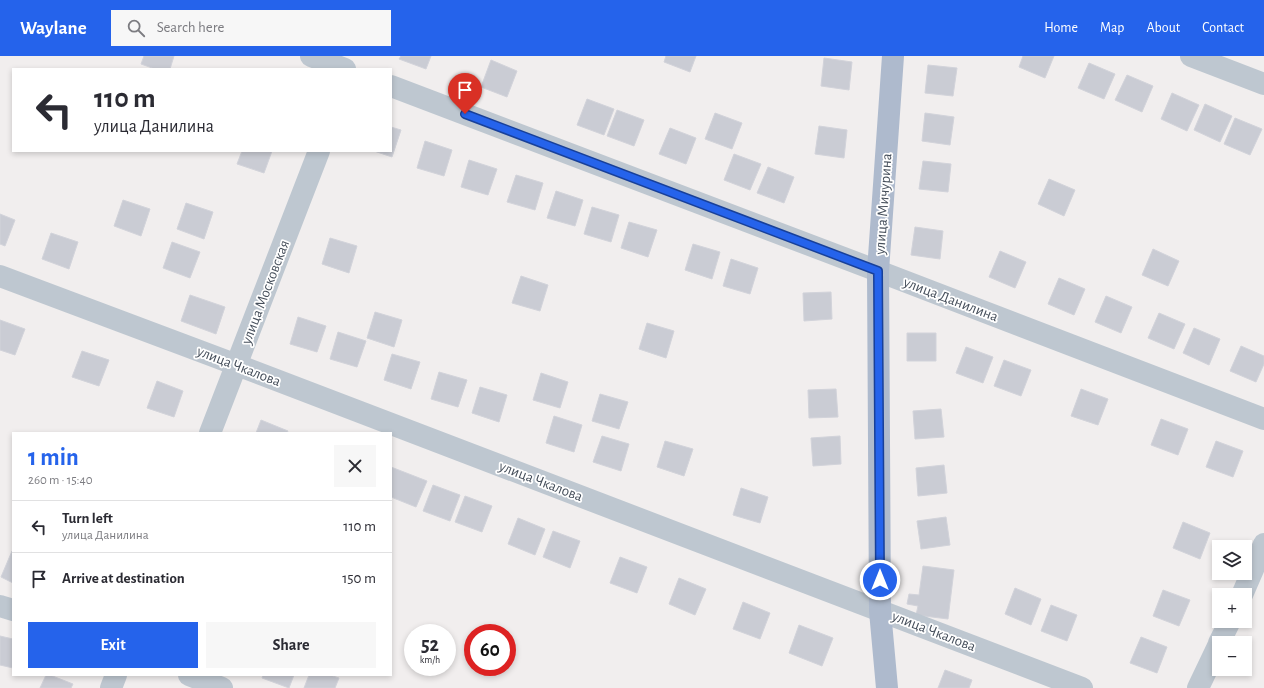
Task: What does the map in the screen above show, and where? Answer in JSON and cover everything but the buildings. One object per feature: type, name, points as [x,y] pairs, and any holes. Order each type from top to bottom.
[{"type":"main road","name":"улица Мичурина","points":[[887,688],[880,611],[878,271],[893,56]]},
{"type":"street","points":[[311,56],[342,68]]},
{"type":"street","points":[[350,68],[355,56]]},
{"type":"street","points":[[1191,56],[1264,84]]},
{"type":"street","name":"улица Данилина","points":[[392,86],[1264,419]]},
{"type":"street","name":"улица Московская","points":[[210,432],[319,152]]},
{"type":"street","name":"улица Чкалова","points":[[0,276],[1082,688]]},
{"type":"street","points":[[1245,588],[1264,544]]},
{"type":"street","points":[[0,606],[12,610]]},
{"type":"street","points":[[1198,688],[1212,659]]},
{"type":"street","points":[[112,688],[116,676]]},
{"type":"street","points":[[192,676],[222,688]]},
{"type":"route","points":[[465,114],[878,271],[880,580]]}]
